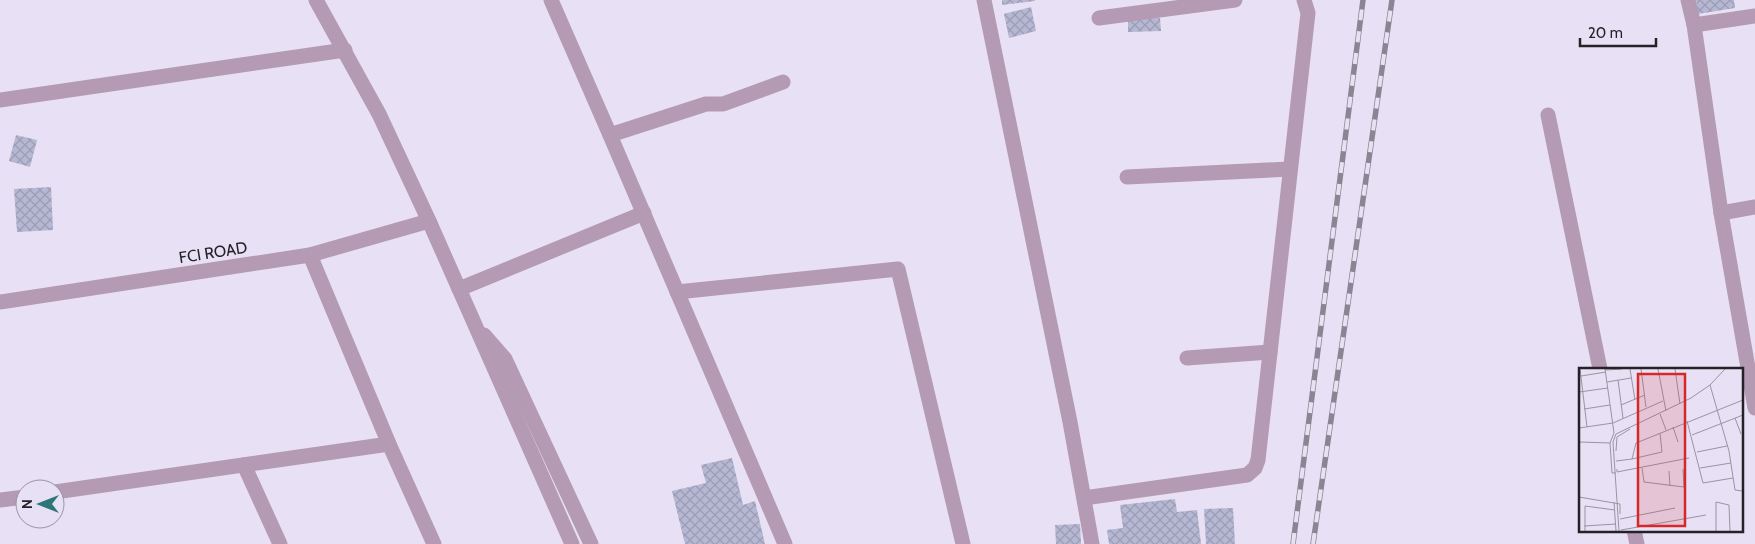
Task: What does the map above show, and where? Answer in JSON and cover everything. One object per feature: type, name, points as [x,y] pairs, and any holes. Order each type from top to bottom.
[{"type":"street","points":[[316,0],[379,114],[429,220],[572,544]]},
{"type":"street","points":[[550,0],[644,213],[785,544]]},
{"type":"street","points":[[984,0],[1070,422],[1092,544]]},
{"type":"street","points":[[1099,18],[1235,0]]},
{"type":"street","points":[[1084,498],[1247,475],[1255,468],[1258,460],[1308,13],[1304,0]]},
{"type":"street","points":[[1688,0],[1694,25],[1721,213],[1755,408]]},
{"type":"street","points":[[1694,25],[1755,16]]},
{"type":"street","points":[[0,100],[345,50]]},
{"type":"street","points":[[610,135],[706,104],[723,104],[783,82]]},
{"type":"street","points":[[1548,115],[1600,368]]},
{"type":"street","points":[[1127,177],[1290,169]]},
{"type":"street","points":[[1721,213],[1755,207]]},
{"type":"street","points":[[459,289],[644,213]]},
{"type":"street","name":"FCI ROAD","points":[[0,302],[310,255],[429,220]]},
{"type":"street","points":[[310,255],[389,444],[434,544]]},
{"type":"street","points":[[677,292],[898,269],[963,544]]},
{"type":"street","points":[[475,324],[506,359],[591,544]]},
{"type":"street","points":[[1187,358],[1270,352]]},
{"type":"street","points":[[65,491],[389,444]]},
{"type":"street","points":[[244,465],[280,544]]},
{"type":"street","points":[[0,500],[15,498]]},
{"type":"building","points":[[1002,0],[1035,0],[1035,1],[1002,5]]},
{"type":"building","points":[[1696,0],[1734,0],[1735,8],[1698,14]]},
{"type":"building","points":[[1031,7],[1036,31],[1009,38],[1004,14]]},
{"type":"building","points":[[1160,18],[1161,31],[1128,32],[1128,19]]},
{"type":"building","points":[[16,135],[37,140],[30,167],[9,161]]},
{"type":"building","points":[[51,187],[53,230],[17,232],[14,189]]},
{"type":"building","points":[[732,458],[743,505],[755,501],[765,544],[685,544],[672,491],[706,483],[701,465]]},
{"type":"building","points":[[1175,499],[1177,512],[1197,510],[1201,544],[1109,544],[1107,530],[1123,528],[1120,505]]},
{"type":"building","points":[[1233,508],[1235,544],[1206,544],[1204,509]]},
{"type":"building","points":[[1080,524],[1081,544],[1056,544],[1055,525]]},
{"type":"railway","points":[[1293,544],[1363,0]]},
{"type":"railway","points":[[1313,544],[1392,0]]}]
